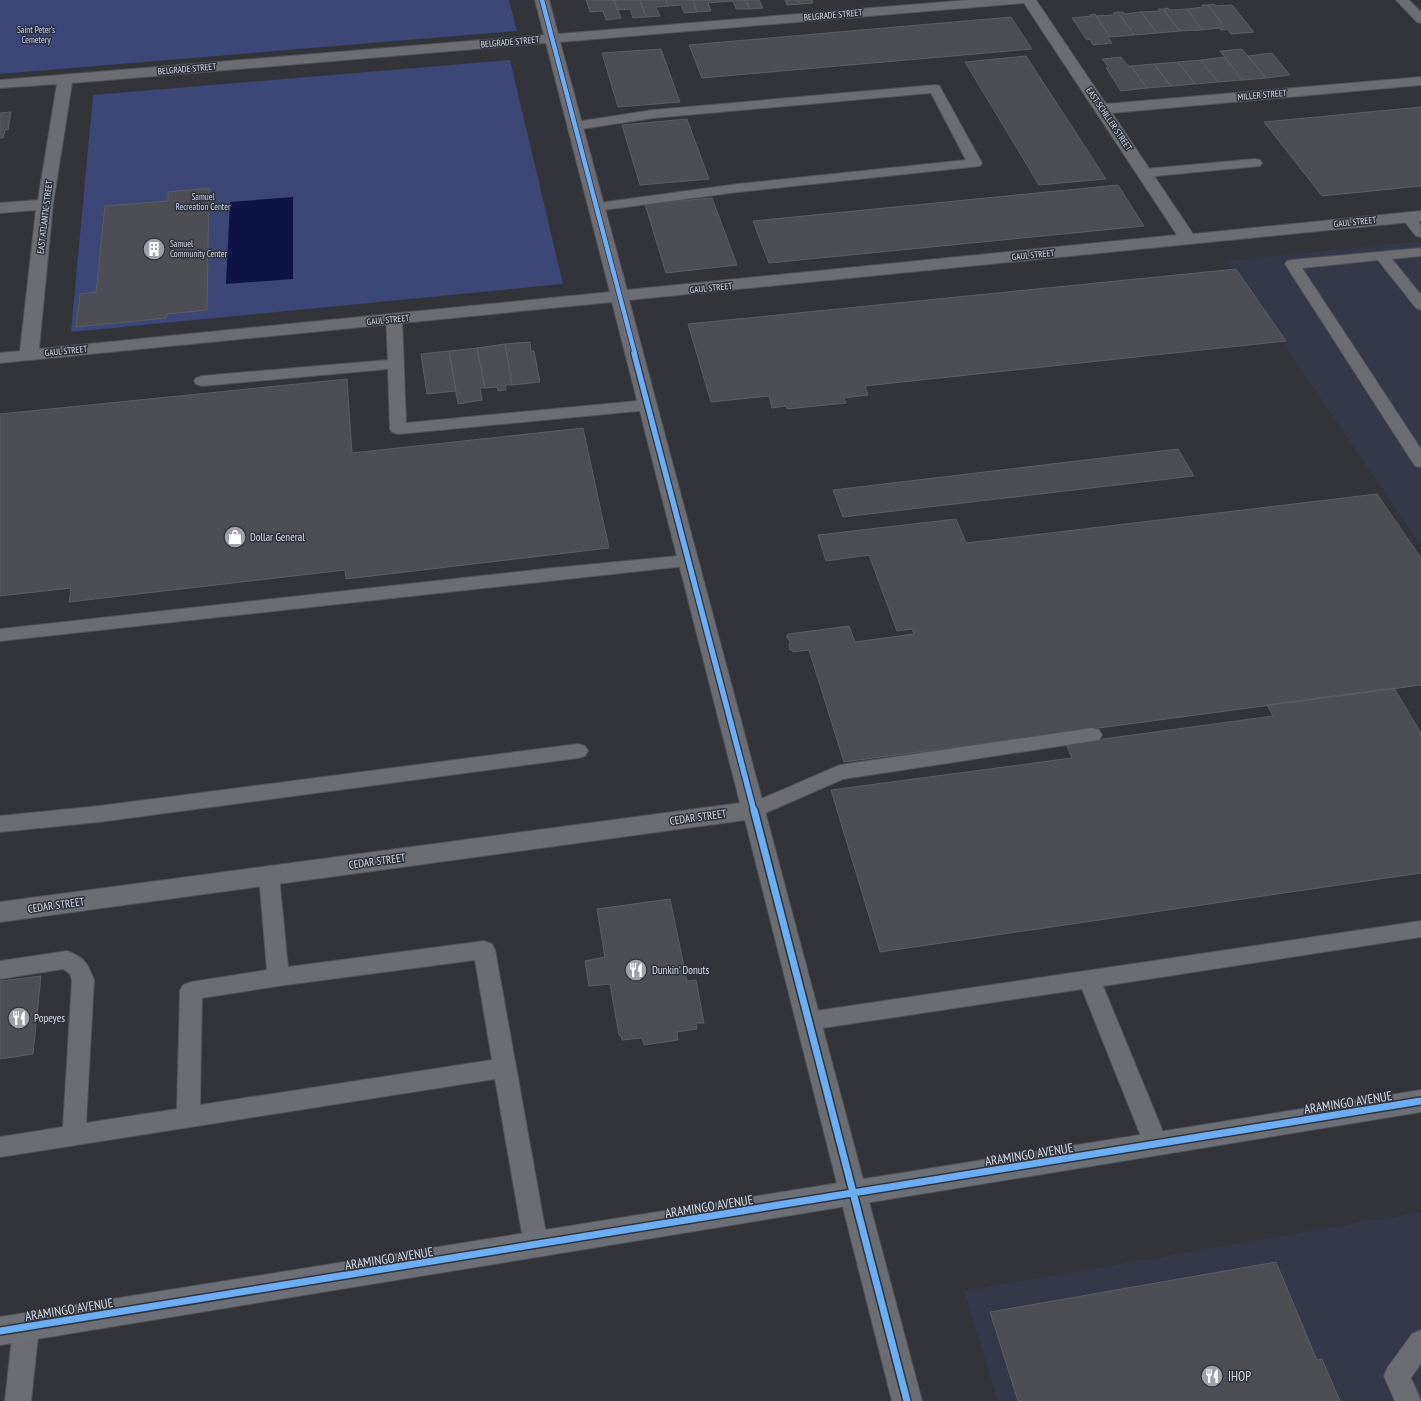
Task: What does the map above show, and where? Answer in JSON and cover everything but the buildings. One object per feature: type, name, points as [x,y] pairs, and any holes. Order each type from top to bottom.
[{"type":"main road","name":"ARAMINGO AVENUE","points":[[13,1329],[1421,1101]]},
{"type":"street","points":[[542,0],[810,1021],[907,1401]]},
{"type":"street","name":"BELGRADE STREET","points":[[0,84],[1020,0]]},
{"type":"street","name":"EAST SCHILLER STREET","points":[[1029,0],[1103,109],[1188,239]]},
{"type":"street","name":"EAST ATLANTIC STREET","points":[[30,355],[46,204],[65,79]]},
{"type":"street","name":"MILLER STREET","points":[[1103,109],[1421,81]]},
{"type":"street","points":[[0,208],[46,204]]},
{"type":"street","name":"GAUL STREET","points":[[0,358],[620,297],[1415,216]]},
{"type":"street","name":"CEDAR STREET","points":[[0,912],[754,810]]},
{"type":"lane","points":[[1402,0],[1421,19]]},
{"type":"lane","points":[[575,126],[653,114],[935,89],[976,163],[738,188],[596,207]]},
{"type":"lane","points":[[1145,173],[1255,164]]},
{"type":"lane","points":[[1415,216],[1421,233]]},
{"type":"lane","points":[[1421,252],[1292,264],[1421,462]]},
{"type":"lane","points":[[1382,256],[1421,305]]},
{"type":"lane","points":[[394,319],[398,429],[648,405]]},
{"type":"lane","points":[[202,381],[395,364]]},
{"type":"lane","points":[[0,635],[553,574],[689,561]]},
{"type":"lane","points":[[754,810],[840,772],[1092,735]]},
{"type":"lane","points":[[0,824],[100,814],[578,751]]},
{"type":"lane","points":[[269,876],[278,977]]},
{"type":"lane","points":[[810,1021],[1421,929]]},
{"type":"lane","points":[[188,1117],[191,990],[484,950],[536,1245]]},
{"type":"lane","points":[[0,970],[67,960],[79,968],[83,980],[74,1135]]},
{"type":"lane","points":[[1089,979],[1156,1144]]},
{"type":"lane","points":[[0,1147],[505,1068]]},
{"type":"lane","points":[[13,1329],[18,1401]]},
{"type":"lane","points":[[1408,1401],[1398,1376],[1421,1342]]},
{"type":"shaded area","points":[[293,197],[293,279],[226,284],[230,202]]},
{"type":"shaded area","points":[[1421,241],[1421,546],[1227,261]]},
{"type":"shaded area","points":[[1421,1212],[1421,1401],[998,1401],[964,1291]]},
{"type":"green space","name":"Saint Peter's Cemetery","points":[[0,0],[509,0],[517,31],[0,74]]},
{"type":"green space","name":"Samuel Recreation Center","points":[[510,60],[563,284],[71,332],[93,95]]},
{"type":"cycle path","points":[[542,0],[907,1401]]},
{"type":"cycle path","points":[[0,1331],[1421,1101]]},
{"type":"place","name":"Samuel Community Center","points":[[154,249]]},
{"type":"place","name":"Dollar General","points":[[235,537]]},
{"type":"place","name":"Dunkin' Donuts","points":[[636,970]]},
{"type":"place","name":"Popeyes","points":[[19,1018]]},
{"type":"place","name":"IHOP","points":[[1212,1376]]}]
